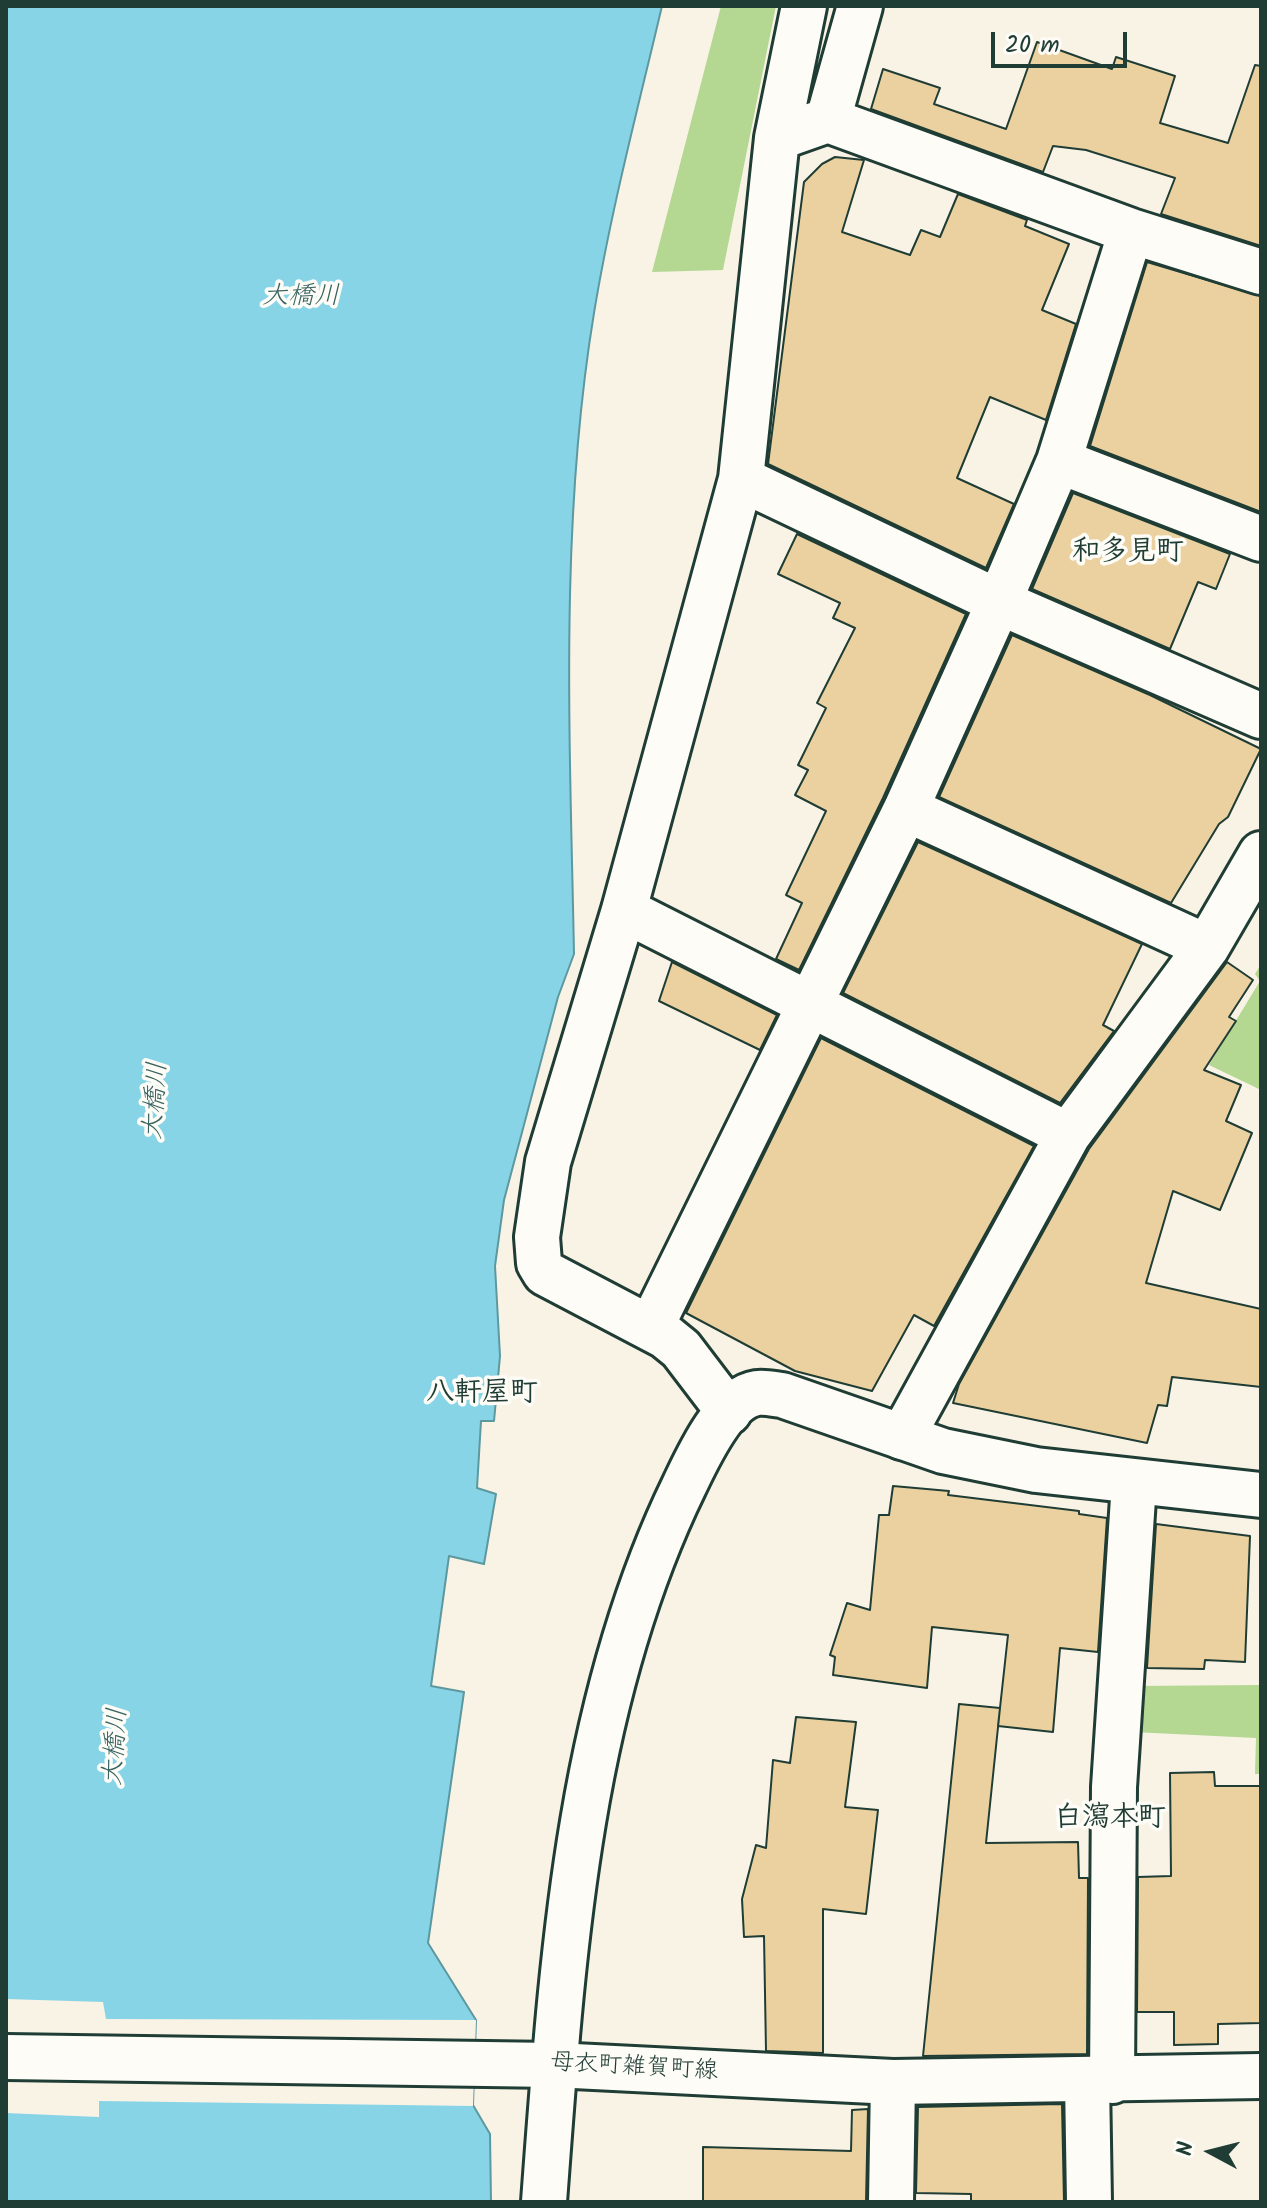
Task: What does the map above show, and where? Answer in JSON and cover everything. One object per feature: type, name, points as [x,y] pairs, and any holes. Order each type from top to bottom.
[{"type":"street","points":[[729,1412],[681,1349],[651,1327],[545,1273],[537,1252],[548,1162],[624,910],[741,479],[777,138],[804,6]]},
{"type":"street","points":[[828,120],[860,6]]},
{"type":"street","points":[[777,138],[828,120],[1131,231],[1261,272]]},
{"type":"street","points":[[651,1327],[906,809],[999,602],[1059,461],[1131,231]]},
{"type":"street","points":[[1059,461],[1261,539]]},
{"type":"street","points":[[741,479],[999,602],[1261,716]]},
{"type":"street","points":[[906,809],[1207,947]]},
{"type":"street","points":[[902,1437],[1068,1135],[1207,947],[1261,854]]},
{"type":"street","points":[[624,910],[1068,1135]]},
{"type":"street","points":[[544,2202],[554,2065],[572,1908],[593,1772],[622,1652],[656,1547],[698,1457],[729,1412],[755,1393],[782,1395],[943,1451],[1036,1470],[1261,1495]]},
{"type":"street","points":[[1089,2202],[1099,2081],[1134,1483]]},
{"type":"street","name":"母衣町雑賀町線","points":[[6,2057],[554,2065],[893,2082],[1261,2076]]},
{"type":"street","points":[[891,2202],[893,2082]]},
{"type":"green space","points":[[721,6],[776,6],[723,270],[652,272]]},
{"type":"green space","points":[[1261,964],[1261,1090],[1209,1065],[1260,981],[1255,974]]},
{"type":"green space","points":[[1261,1685],[1261,1774],[1255,1774],[1256,1738],[1133,1732],[1131,1686]]},
{"type":"water","name":"大橋川","points":[[6,6],[662,6],[608,236],[583,393],[571,553],[569,633],[574,954],[558,997],[504,1200],[495,1266],[500,1356],[494,1421],[481,1421],[477,1488],[496,1494],[484,1564],[449,1556],[431,1686],[464,1692],[428,1943],[476,2020],[473,2105],[490,2134],[491,2202],[6,2202]]},
{"type":"pier","points":[[6,1999],[103,2002],[106,2019],[476,2020],[473,2106],[99,2101],[99,2117],[6,2113]]},
{"type":"building","points":[[1037,42],[1112,69],[1116,57],[1175,76],[1160,123],[1228,143],[1255,65],[1261,66],[1261,246],[1161,214],[1175,178],[1086,150],[1053,146],[1043,172],[871,109],[883,69],[940,88],[934,104],[1006,129]]},
{"type":"building","points":[[835,157],[864,160],[842,232],[910,255],[921,230],[940,237],[958,194],[1027,220],[1025,226],[1069,244],[1042,310],[1076,324],[1046,420],[990,397],[957,478],[1014,504],[986,568],[768,464],[804,182],[822,164]]},
{"type":"building","points":[[1147,262],[1261,296],[1261,512],[1090,446]]},
{"type":"building","points":[[1073,493],[1230,554],[1216,589],[1198,582],[1170,649],[1032,589]]},
{"type":"building","points":[[797,534],[966,614],[883,798],[799,970],[776,959],[802,903],[786,895],[826,811],[795,795],[808,770],[798,765],[826,708],[817,703],[855,628],[833,618],[840,603],[778,574]]},
{"type":"building","points":[[1012,635],[1150,695],[1261,749],[1228,817],[1219,824],[1171,903],[939,797]]},
{"type":"building","points":[[918,842],[1142,944],[1103,1025],[1114,1031],[1060,1103],[843,993]]},
{"type":"building","points":[[672,962],[777,1015],[760,1050],[659,1001]]},
{"type":"building","points":[[1227,962],[1253,980],[1229,1017],[1236,1021],[1204,1070],[1241,1085],[1226,1121],[1252,1133],[1220,1210],[1173,1191],[1146,1283],[1261,1309],[1261,1387],[1172,1377],[1167,1406],[1158,1405],[1147,1443],[953,1403],[959,1384],[1089,1149]]},
{"type":"building","points":[[821,1038],[1034,1146],[934,1326],[914,1315],[872,1391],[795,1371],[686,1313]]},
{"type":"building","points":[[893,1486],[949,1491],[948,1495],[1079,1511],[1079,1514],[1107,1518],[1098,1652],[1060,1648],[1053,1732],[998,1726],[1008,1635],[932,1627],[927,1688],[833,1675],[835,1657],[830,1655],[847,1603],[870,1610],[879,1515],[889,1515]]},
{"type":"building","points":[[1156,1524],[1250,1536],[1245,1662],[1205,1660],[1204,1669],[1147,1668]]},
{"type":"building","points":[[959,1704],[1000,1708],[986,1843],[1078,1842],[1079,1878],[1088,1878],[1087,2054],[923,2056]]},
{"type":"building","points":[[796,1717],[856,1722],[845,1807],[878,1810],[866,1914],[823,1909],[823,2053],[766,2051],[764,1936],[744,1937],[742,1899],[756,1845],[766,1848],[773,1760],[790,1763]]},
{"type":"building","points":[[1214,1772],[1215,1786],[1261,1786],[1261,2023],[1218,2024],[1218,2044],[1174,2045],[1174,2012],[1137,2012],[1138,1877],[1171,1876],[1170,1773]]},
{"type":"building","points":[[1062,2104],[1064,2202],[971,2202],[971,2194],[916,2193],[918,2107]]},
{"type":"building","points":[[868,2109],[866,2202],[703,2202],[703,2147],[851,2151],[852,2110]]},
{"type":"district","name":"和多見町","points":[[1128,554]]},
{"type":"district","name":"八軒屋町","points":[[482,1395]]},
{"type":"district","name":"白瀉本町","points":[[1110,1820]]}]
